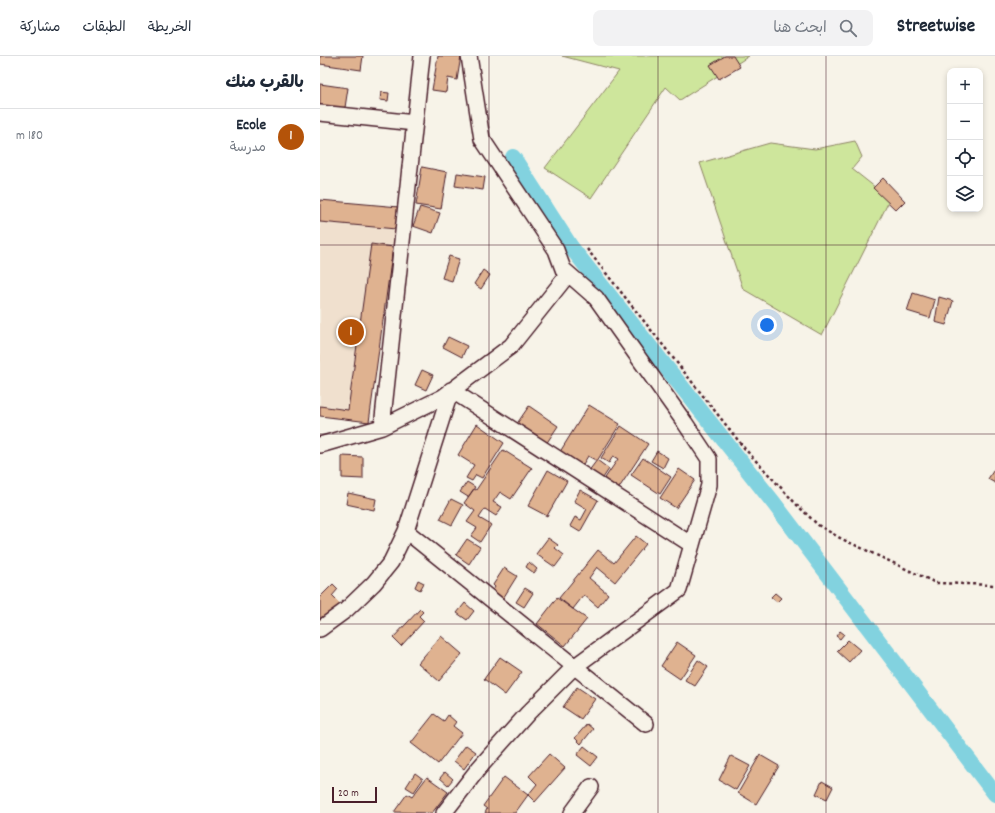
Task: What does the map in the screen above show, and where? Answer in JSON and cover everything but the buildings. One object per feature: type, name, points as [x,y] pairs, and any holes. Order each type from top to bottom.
[{"type":"street","points":[[382,427],[422,56]]},
{"type":"street","points":[[320,445],[382,427],[443,396],[511,346],[566,277],[556,250],[482,139],[469,56]]},
{"type":"street","points":[[320,113],[415,123]]},
{"type":"street","points":[[444,813],[479,768],[528,713],[574,667],[679,590],[709,485],[709,459],[685,423],[596,298],[564,270]]},
{"type":"street","points":[[320,629],[346,610],[374,583],[392,562],[406,531],[451,390]]},
{"type":"street","points":[[451,390],[692,545]]},
{"type":"street","points":[[406,531],[646,724]]},
{"type":"street","points":[[572,813],[591,787]]},
{"type":"path","points":[[587,249],[745,449],[797,505],[818,525],[840,538],[936,583],[995,586]]},
{"type":"shaded area","points":[[320,200],[399,207],[369,422],[320,416]]},
{"type":"green space","points":[[562,56],[749,56],[680,100],[666,87],[591,198],[545,168],[619,71]]},
{"type":"green space","points":[[855,141],[862,157],[852,169],[890,199],[822,335],[743,289],[700,163],[770,143],[815,149]]},
{"type":"waterway","points":[[513,157],[571,247],[773,502],[995,794]]},
{"type":"place","name":"Ecole","points":[[351,332]]}]
